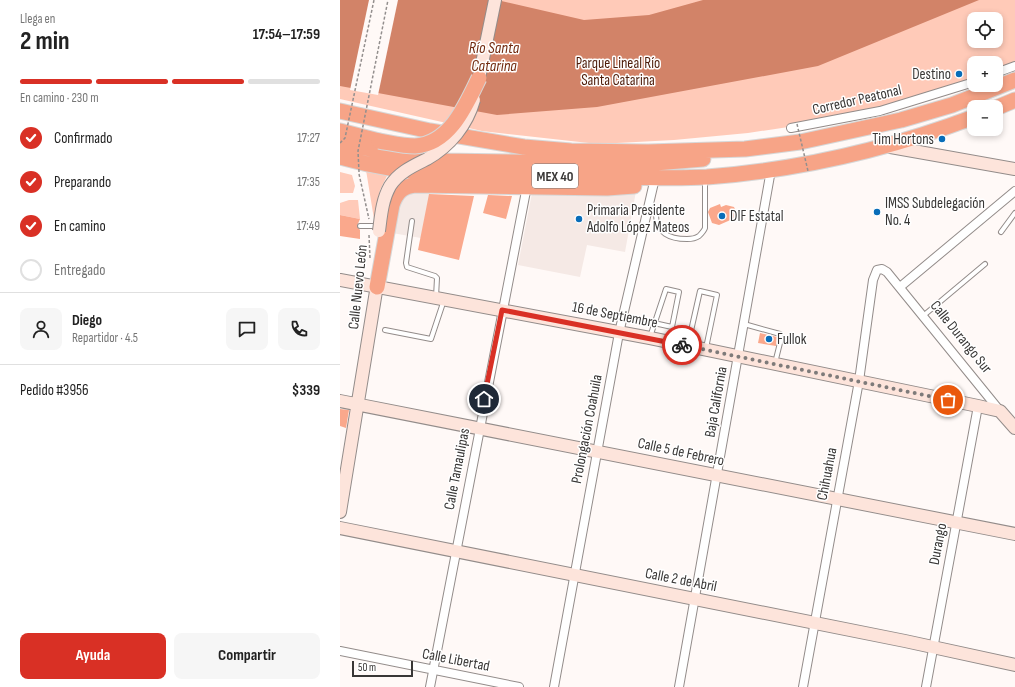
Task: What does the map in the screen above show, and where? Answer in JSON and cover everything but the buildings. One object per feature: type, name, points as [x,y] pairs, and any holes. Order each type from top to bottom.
[{"type":"highway","points":[[340,131],[379,141],[416,146],[434,141],[443,135],[457,119],[479,78]]},
{"type":"highway","name":"MEX 40","points":[[340,111],[430,131],[524,147],[571,151],[648,152],[745,149],[800,142],[896,121],[952,106],[1015,80]]},
{"type":"highway","points":[[1003,105],[1015,100]]},
{"type":"highway","name":"MEX 40","points":[[340,157],[385,168],[422,173],[654,178],[706,177],[771,170],[884,146],[945,128],[967,120]]},
{"type":"highway","points":[[340,143],[414,158],[477,162],[673,162],[720,156],[745,149]]},
{"type":"highway","points":[[377,287],[392,206],[397,194],[405,187],[416,185],[627,187],[638,185],[654,178]]},
{"type":"street","name":"Calle Nuevo León","points":[[340,512],[377,287],[376,228],[383,204],[390,187],[404,171],[437,152],[454,137],[467,118],[479,78],[494,0]]},
{"type":"street","points":[[1003,70],[1015,66]]},
{"type":"street","name":"Corredor Peatonal","points":[[794,126],[880,111],[967,84]]},
{"type":"street","points":[[884,146],[1015,169]]},
{"type":"street","name":"Baja California","points":[[678,687],[771,170]]},
{"type":"street","name":"Prolongación Coahuila","points":[[554,687],[619,333],[654,178]]},
{"type":"street","name":"Calle Tamaulipas","points":[[430,687],[527,186]]},
{"type":"street","points":[[900,287],[1015,191]]},
{"type":"street","name":"Calle Durango Sur","points":[[879,269],[887,272],[900,287],[1000,411],[1014,425]]},
{"type":"street","name":"Chihuahua","points":[[803,687],[858,381],[873,280],[875,272],[879,269]]},
{"type":"street","name":"16 de Septiembre","points":[[340,280],[650,338],[1000,411]]},
{"type":"street","name":"Calle 5 de Febrero","points":[[340,401],[597,451],[957,524],[1015,534]]},
{"type":"street","name":"Durango","points":[[926,687],[978,406]]},
{"type":"street","name":"Calle 2 de Abril","points":[[340,528],[934,647],[1015,665]]},
{"type":"street","name":"Calle Libertad","points":[[340,651],[519,687]]},
{"type":"lane","points":[[656,215],[657,225],[670,238],[690,239],[698,237],[706,228],[706,177]]},
{"type":"lane","points":[[1001,232],[1015,212]]},
{"type":"lane","points":[[385,330],[431,340],[440,298],[437,278],[407,267],[406,263],[412,221]]},
{"type":"lane","points":[[360,226],[376,228]]},
{"type":"lane","points":[[923,316],[985,264]]},
{"type":"lane","points":[[650,338],[654,324],[666,289],[679,292],[672,327],[654,324]]},
{"type":"lane","points":[[688,346],[700,291],[717,295],[706,350]]},
{"type":"lane","points":[[744,324],[780,334],[781,338],[775,364]]},
{"type":"path","points":[[340,143],[345,138],[374,0]]},
{"type":"path","points":[[370,263],[376,228],[369,219],[359,172],[358,151],[388,0]]},
{"type":"path","points":[[794,126],[808,171]]},
{"type":"shaded area","points":[[431,186],[421,238],[392,233],[402,192]]},
{"type":"shaded area","name":"Primaria Presidente Adolfo López Mateos","points":[[636,191],[625,252],[587,245],[580,277],[518,265],[532,193]]},
{"type":"green space","name":"Río Santa Catarina","points":[[340,0],[1015,0],[1015,62],[1003,67],[1003,56],[967,56],[967,82],[885,109],[815,123],[748,133],[674,140],[598,144],[482,131],[340,99]]},
{"type":"green space","points":[[366,170],[388,174],[380,190],[374,219]]},
{"type":"green space","points":[[340,172],[352,175],[355,186],[353,193],[340,193]]},
{"type":"green space","points":[[349,200],[358,200],[360,219],[340,215],[340,203]]},
{"type":"water","name":"Río Santa Catarina","points":[[340,0],[497,0],[584,20],[649,15],[703,0],[979,0],[818,66],[597,107],[497,115],[340,86]]},
{"type":"pier","points":[[369,0],[398,0],[378,95],[350,90]]},
{"type":"way so far","points":[[682,345],[948,400]]},
{"type":"place","name":"Destino","points":[[959,74]]},
{"type":"place","name":"Tim Hortons","points":[[942,139]]},
{"type":"place","name":"IMSS Subdelegación No. 4","points":[[877,212]]},
{"type":"place","name":"DIF Estatal","points":[[722,216]]},
{"type":"place","name":"Primaria Presidente Adolfo López Mateos","points":[[579,219]]},
{"type":"place","name":"Fullok","points":[[769,339]]},
{"type":"route","points":[[484,399],[502,310],[682,345]]},
{"type":"park label","name":"Parque Lineal Río Santa Catarina","points":[[618,72]]}]
